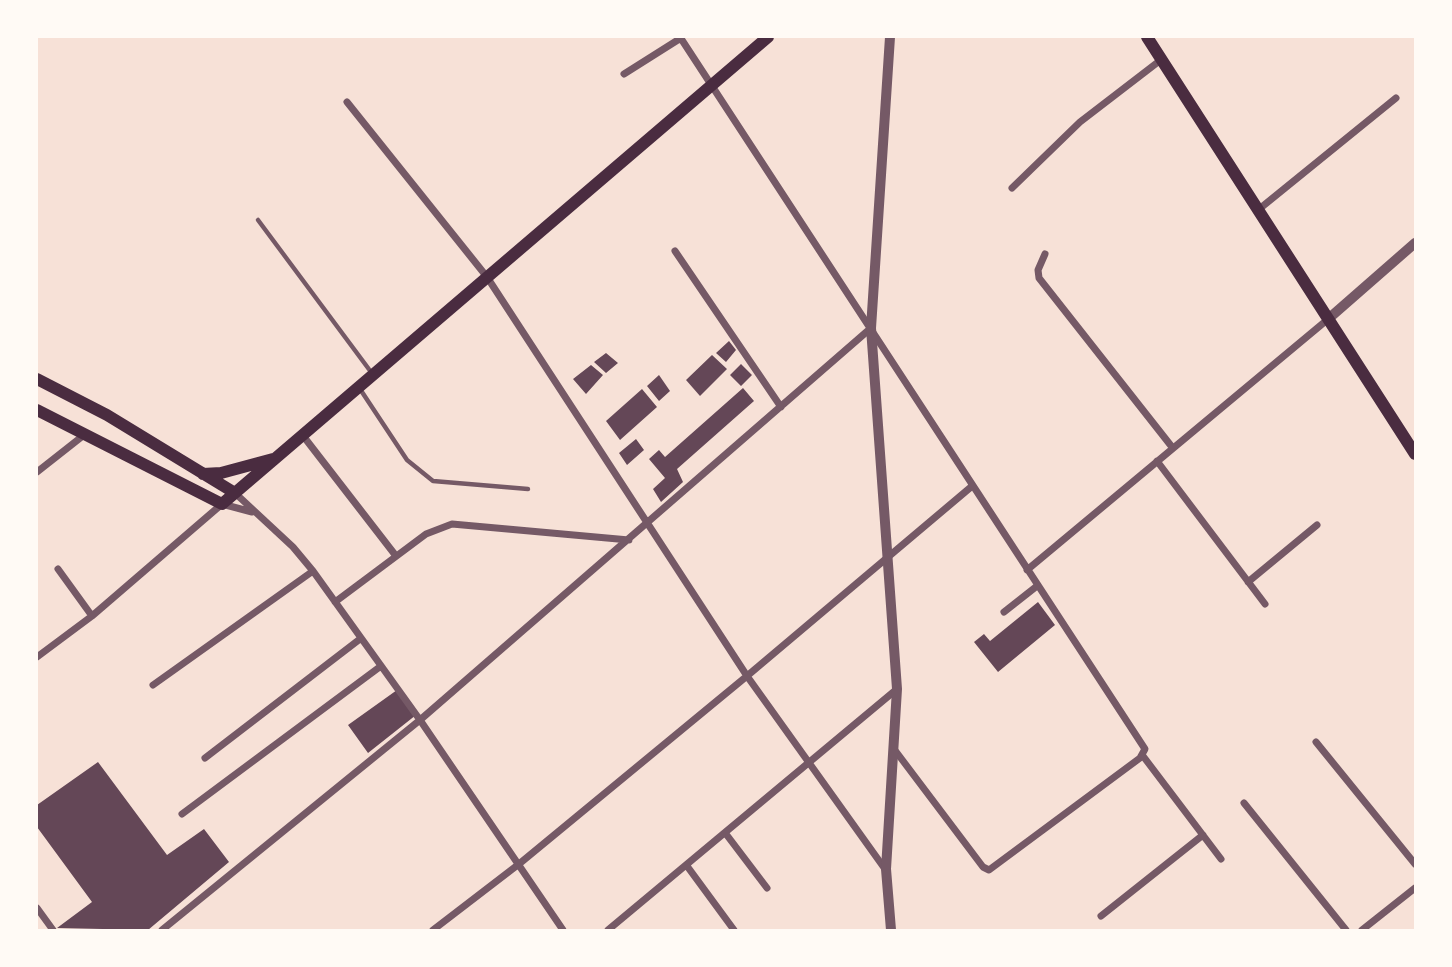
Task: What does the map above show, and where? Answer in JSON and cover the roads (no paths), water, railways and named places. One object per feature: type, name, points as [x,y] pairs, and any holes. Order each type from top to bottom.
[{"type":"main road","points":[[37,410],[222,504],[768,37]]},
{"type":"main road","points":[[1147,37],[1415,454]]},
{"type":"main road","points":[[37,379],[107,415],[235,493]]},
{"type":"main road","points":[[202,474],[221,473],[280,456]]},
{"type":"street","points":[[624,74],[680,37],[971,486],[1143,745],[1142,757],[1221,859]]},
{"type":"street","points":[[890,37],[871,290],[871,328],[897,689],[886,869],[891,930]]},
{"type":"street","points":[[1012,188],[1080,122],[1162,59]]},
{"type":"street","points":[[1258,210],[1396,98]]},
{"type":"street","points":[[347,102],[487,277],[747,676],[886,869]]},
{"type":"street","points":[[1027,570],[1327,320],[1415,243]]},
{"type":"street","points":[[675,251],[781,407]]},
{"type":"street","points":[[1045,254],[1038,270],[1039,278],[1172,447]]},
{"type":"street","points":[[162,930],[420,720],[871,328]]},
{"type":"street","points":[[37,472],[84,435]]},
{"type":"street","points":[[304,436],[396,556]]},
{"type":"street","points":[[1157,461],[1265,604]]},
{"type":"street","points":[[433,930],[519,864],[747,676],[971,486]]},
{"type":"street","points":[[235,493],[252,512],[279,534],[313,571],[420,720],[563,930]]},
{"type":"street","points":[[37,657],[92,616],[222,504],[252,512]]},
{"type":"street","points":[[335,602],[426,534],[453,524],[629,540]]},
{"type":"street","points":[[1248,582],[1317,525]]},
{"type":"street","points":[[58,569],[92,616]]},
{"type":"street","points":[[153,685],[313,571]]},
{"type":"street","points":[[1004,612],[1037,586]]},
{"type":"street","points":[[205,758],[360,639]]},
{"type":"street","points":[[181,814],[381,666]]},
{"type":"street","points":[[608,930],[897,689]]},
{"type":"street","points":[[1316,742],[1415,864]]},
{"type":"street","points":[[894,748],[985,869],[992,868],[1142,757]]},
{"type":"street","points":[[1244,803],[1346,930]]},
{"type":"street","points":[[726,834],[767,888]]},
{"type":"street","points":[[1101,916],[1203,835]]},
{"type":"street","points":[[687,866],[734,930]]},
{"type":"street","points":[[1362,930],[1415,888]]},
{"type":"street","points":[[37,908],[53,930]]},
{"type":"lane","points":[[258,220],[374,376]]},
{"type":"lane","points":[[360,388],[407,460],[433,481],[528,489]]}]
